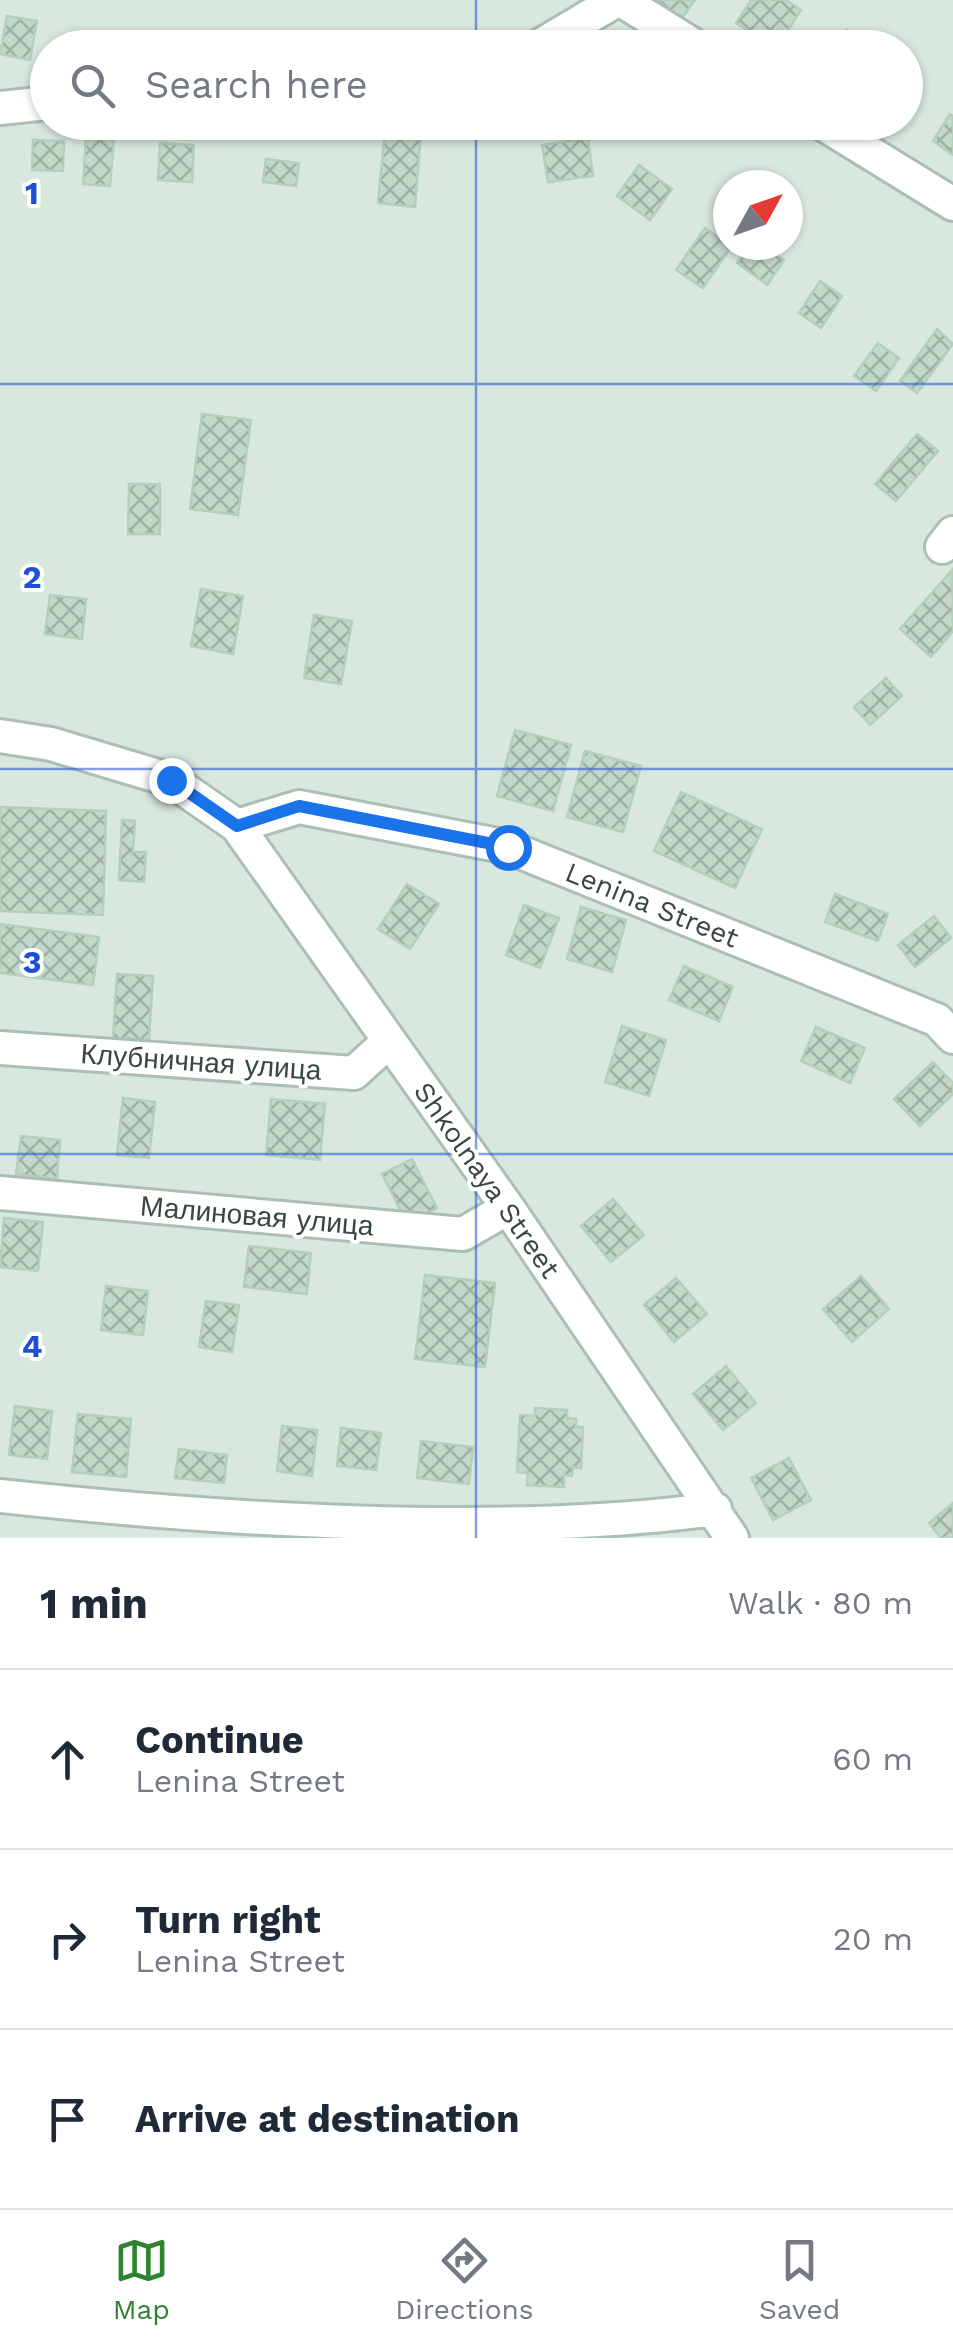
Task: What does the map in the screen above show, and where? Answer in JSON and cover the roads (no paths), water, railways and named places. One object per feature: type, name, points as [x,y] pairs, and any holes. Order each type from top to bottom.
[{"type":"street","points":[[567,30],[619,0],[668,30]]},
{"type":"street","points":[[0,108],[30,105]]},
{"type":"street","points":[[849,140],[953,204]]},
{"type":"street","points":[[0,736],[50,744],[171,780],[237,826]]},
{"type":"street","name":"Lenina Street","points":[[237,826],[299,806],[508,847],[937,1020],[953,1037]]},
{"type":"street","name":"Shkolnaya Street","points":[[237,826],[508,1208],[732,1538]]},
{"type":"street","name":"Клубничная улица","points":[[0,1048],[354,1073],[389,1041]]},
{"type":"street","name":"Малиновая улица","points":[[0,1193],[463,1234],[508,1208]]},
{"type":"street","points":[[0,1496],[330,1532],[539,1538],[666,1523],[715,1508]]}]
